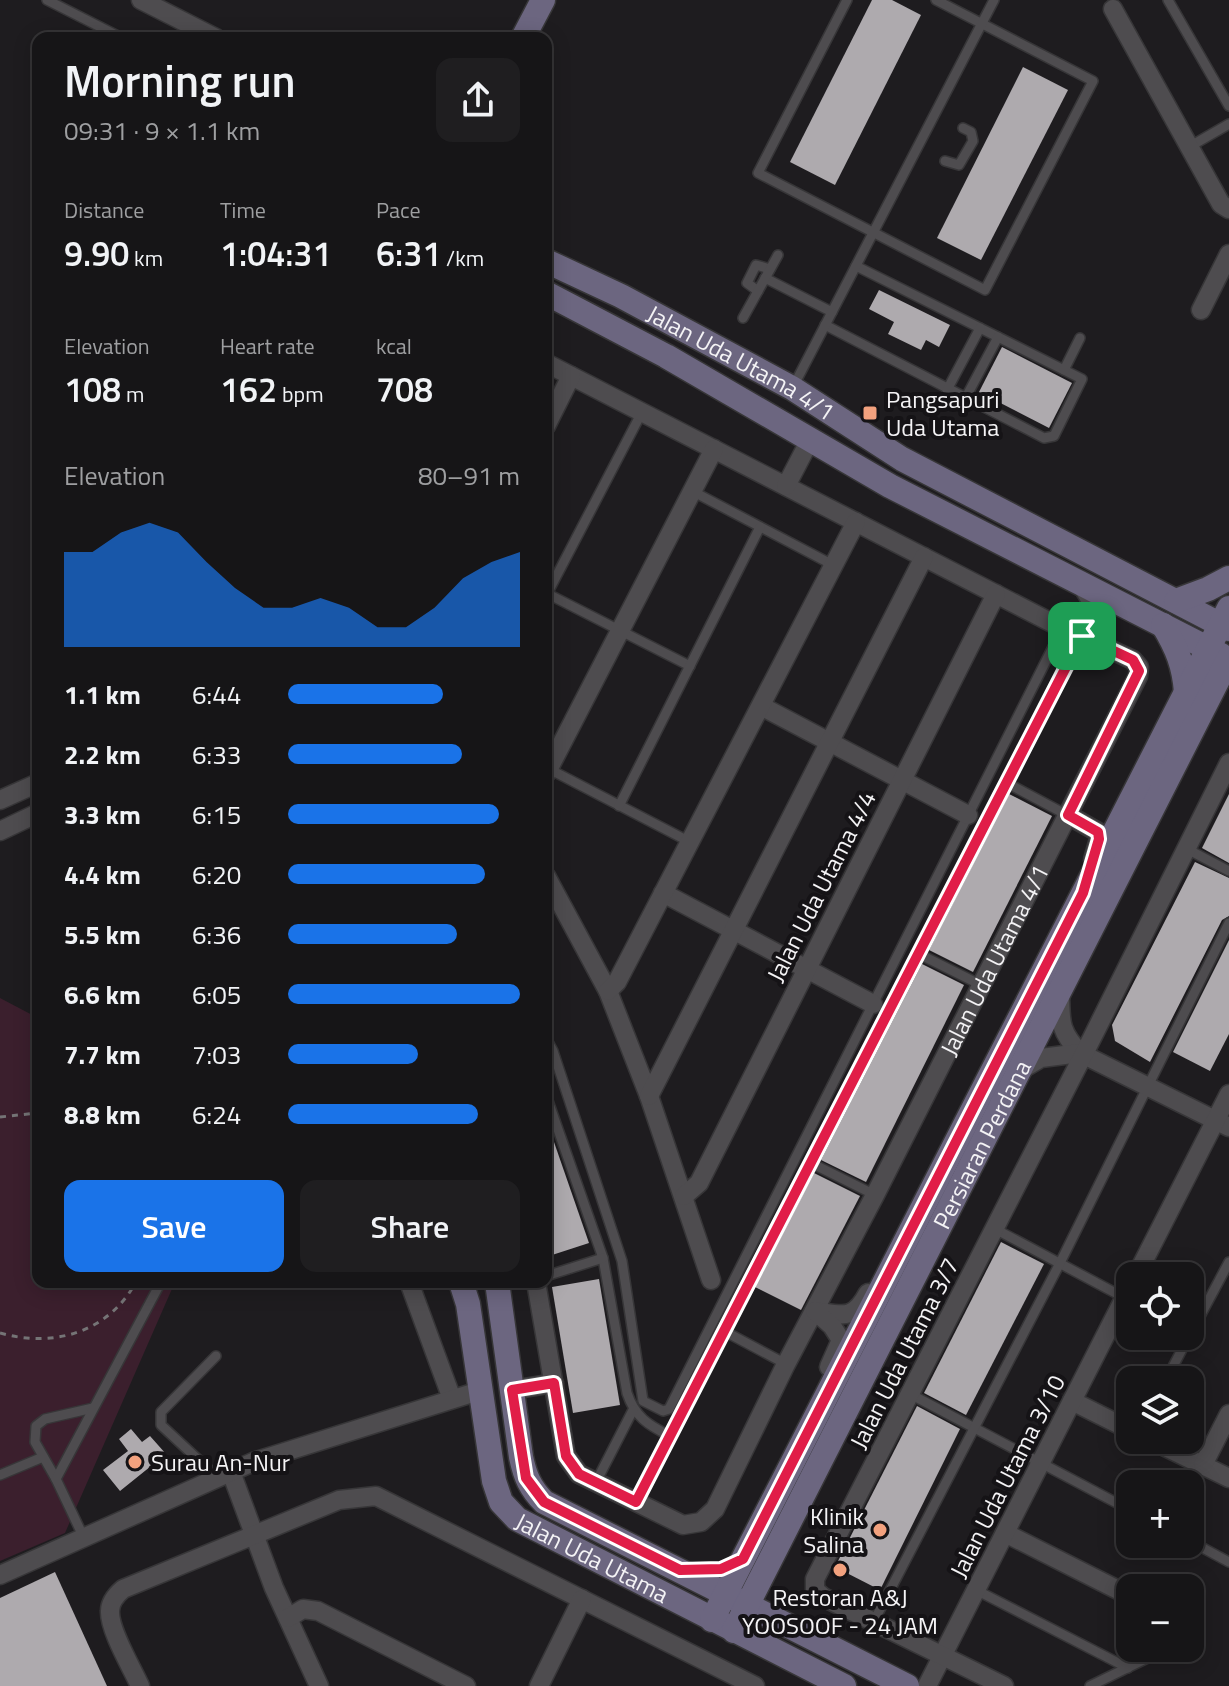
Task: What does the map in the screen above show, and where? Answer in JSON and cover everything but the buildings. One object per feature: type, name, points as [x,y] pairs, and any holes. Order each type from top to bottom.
[{"type":"main road","points":[[526,32],[543,0]]},
{"type":"main road","name":"Jalan Uda Utama 4/1","points":[[552,264],[621,296],[792,388],[902,459],[1176,601],[1226,620]]},
{"type":"main road","name":"Jalan Uda Utama 4/1","points":[[552,296],[666,356],[890,486],[1222,655]]},
{"type":"main road","points":[[1176,601],[1229,578]]},
{"type":"main road","name":"Persiaran Perdana","points":[[723,1625],[1019,1071],[1222,655],[1226,620]]},
{"type":"main road","points":[[1163,625],[1184,667],[1186,692]]},
{"type":"main road","name":"Persiaran Perdana","points":[[754,1566],[807,1435],[1186,692],[1222,655]]},
{"type":"main road","name":"Jalan Uda Utama","points":[[463,1288],[468,1304],[494,1481],[501,1502],[517,1519],[844,1686]]},
{"type":"main road","name":"Jalan Uda Utama","points":[[498,1288],[521,1457],[526,1478],[544,1502],[907,1686]]},
{"type":"main road","points":[[680,1570],[754,1566],[775,1610],[790,1627]]},
{"type":"street","points":[[141,0],[178,8],[208,32]]},
{"type":"street","points":[[1112,4],[1221,204],[1229,209]]},
{"type":"street","points":[[1201,310],[1229,254]]},
{"type":"street","points":[[552,366],[1058,626]]},
{"type":"street","points":[[552,414],[571,376]]},
{"type":"street","points":[[786,486],[811,438]]},
{"type":"street","points":[[552,761],[714,449]]},
{"type":"street","points":[[608,991],[617,982],[856,522]]},
{"type":"street","points":[[649,1096],[924,557]]},
{"type":"street","points":[[1079,582],[1096,609],[1082,636]]},
{"type":"street","name":"Jalan Uda Utama 4/4","points":[[684,1196],[699,1183],[996,594]]},
{"type":"street","name":"Jalan Uda Utama 4/1","points":[[537,1288],[566,1456],[579,1474],[683,1525],[701,1522],[715,1509],[1139,671],[1133,660],[1082,636]]},
{"type":"street","points":[[761,706],[968,815]]},
{"type":"street","name":"Jalan Uda Utama 3/7","points":[[874,1621],[823,1597],[815,1590],[815,1579],[1229,763]]},
{"type":"street","points":[[0,800],[32,786]]},
{"type":"street","points":[[1068,815],[1098,832],[1099,839],[1083,893]]},
{"type":"street","points":[[0,831],[32,816]]},
{"type":"street","points":[[552,887],[608,991],[649,1096],[711,1280]]},
{"type":"street","points":[[663,893],[873,1004]]},
{"type":"street","points":[[1060,988],[1065,1037],[1082,1054],[1222,1124]]},
{"type":"street","points":[[1019,1071],[1041,1058],[1082,1054]]},
{"type":"street","points":[[1144,1262],[1222,1124],[1229,1094]]},
{"type":"street","points":[[815,1311],[852,1314],[858,1310],[889,1248],[897,1236],[917,1219]]},
{"type":"street","points":[[411,1288],[452,1399]]},
{"type":"street","points":[[807,1435],[815,1397],[841,1340],[832,1326],[815,1311]]},
{"type":"street","name":"Jalan Uda Utama 3/10","points":[[927,1686],[1116,1315]]},
{"type":"street","points":[[512,1390],[554,1383]]},
{"type":"street","points":[[0,1575],[253,1462],[479,1391]]},
{"type":"street","points":[[1072,1401],[1116,1423]]},
{"type":"street","points":[[1203,1465],[1229,1414]]},
{"type":"street","points":[[1180,1454],[1229,1478]]},
{"type":"street","points":[[225,1475],[319,1686]]},
{"type":"street","points":[[140,1686],[113,1625],[110,1611],[115,1596],[123,1589],[339,1500],[376,1496],[742,1683]]},
{"type":"street","points":[[1005,1533],[1116,1589]]},
{"type":"street","points":[[539,1686],[582,1599]]},
{"type":"street","points":[[288,1618],[303,1609],[318,1611],[466,1686]]},
{"type":"street","points":[[874,1621],[1004,1686]]},
{"type":"lane","points":[[47,0],[110,32]]},
{"type":"lane","points":[[847,0],[758,173],[985,290],[1093,81],[936,0]]},
{"type":"lane","points":[[792,388],[994,0]]},
{"type":"lane","points":[[1168,0],[1229,106]]},
{"type":"lane","points":[[1189,147],[1229,124]]},
{"type":"lane","points":[[945,161],[959,165],[973,141],[971,132],[963,128]]},
{"type":"lane","points":[[743,318],[778,255]]},
{"type":"lane","points":[[758,291],[747,283],[756,265],[832,312]]},
{"type":"lane","points":[[825,325],[1044,438],[1054,436],[1082,379],[856,266]]},
{"type":"lane","points":[[947,390],[980,328]]},
{"type":"lane","points":[[965,399],[998,337]]},
{"type":"lane","points":[[1064,370],[1080,338]]},
{"type":"lane","points":[[552,583],[642,412]]},
{"type":"lane","points":[[692,491],[833,565]]},
{"type":"lane","points":[[619,806],[760,527]]},
{"type":"lane","points":[[552,597],[690,666]]},
{"type":"lane","points":[[552,1049],[622,1261],[643,1401],[663,1411],[669,1409],[1060,633],[1058,626]]},
{"type":"lane","points":[[636,1502],[1082,636]]},
{"type":"lane","points":[[552,773],[690,842]]},
{"type":"lane","points":[[1007,783],[1068,815]]},
{"type":"lane","points":[[1187,849],[1229,871]]},
{"type":"lane","points":[[874,1621],[1060,1263],[1229,923]]},
{"type":"lane","points":[[919,954],[981,985]]},
{"type":"lane","points":[[552,1112],[603,1258],[627,1393],[633,1410],[646,1424],[670,1436]]},
{"type":"lane","points":[[811,1163],[875,1195]]},
{"type":"lane","points":[[995,1229],[1116,1288]]},
{"type":"lane","points":[[552,1274],[603,1258]]},
{"type":"lane","points":[[1204,1309],[1229,1262]]},
{"type":"lane","points":[[56,1479],[158,1288]]},
{"type":"lane","points":[[724,1331],[786,1364]]},
{"type":"lane","points":[[216,1356],[161,1412],[159,1418],[161,1425],[225,1475]]},
{"type":"lane","points":[[910,1394],[1116,1503]]},
{"type":"lane","points":[[84,1538],[35,1442],[36,1426],[45,1419],[93,1408]]},
{"type":"lane","points":[[596,1482],[633,1410]]},
{"type":"lane","points":[[0,1475],[43,1457]]},
{"type":"lane","points":[[1204,1549],[1229,1562]]},
{"type":"lane","points":[[976,1590],[1128,1668]]},
{"type":"lane","points":[[1090,1686],[1140,1662]]},
{"type":"path","points":[[0,1117],[32,1114]]},
{"type":"path","points":[[0,1333],[51,1340],[77,1333],[120,1306],[132,1288]]},
{"type":"shaded area","points":[[0,998],[32,1015],[32,1288],[172,1288],[65,1533],[0,1561]]},
{"type":"place","name":"Pangsapuri Uda Utama","points":[[870,413]]},
{"type":"place","name":"Surau An-Nur","points":[[135,1462]]},
{"type":"place","name":"Klinik Salina","points":[[880,1530]]},
{"type":"place","name":"Restoran A&J YOOSOOF - 24 JAM","points":[[840,1570]]},
{"type":"route","points":[[1082,636],[1133,660],[1139,667],[1138,676],[1068,815],[1098,832],[1099,839],[1083,893],[743,1559],[721,1569],[680,1570],[544,1502],[526,1478],[512,1390],[554,1383],[566,1456],[579,1474],[636,1502],[1082,636]]}]
